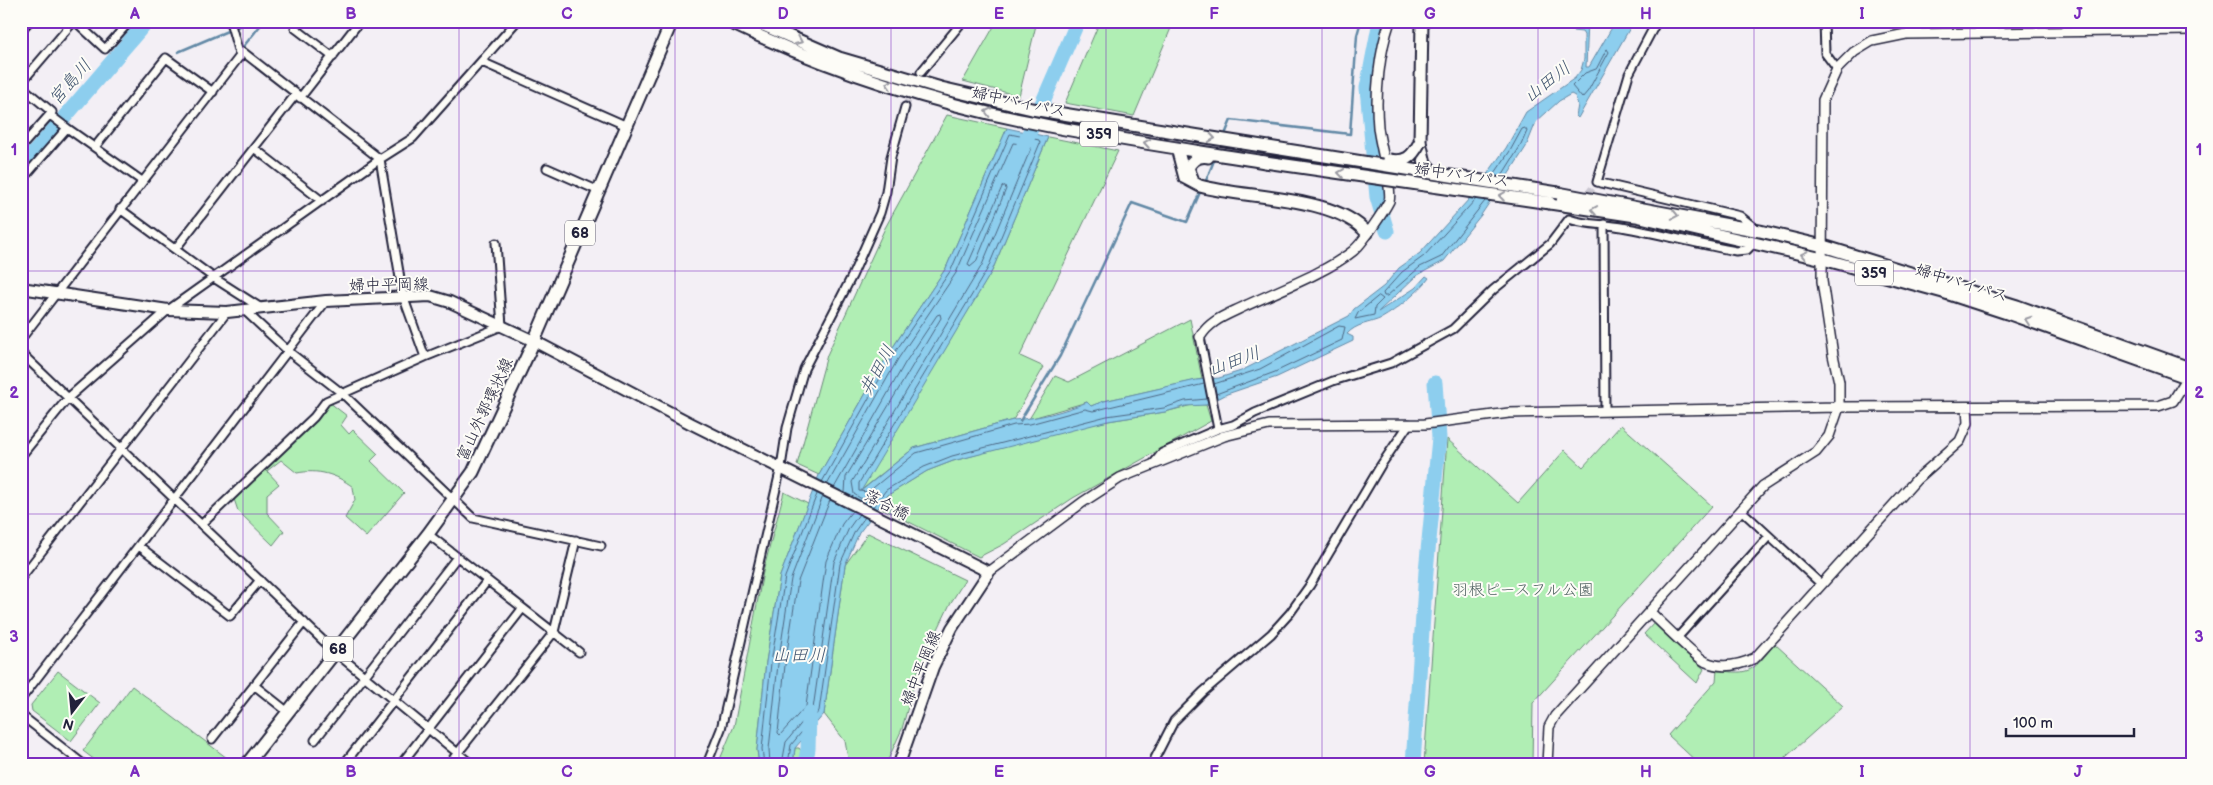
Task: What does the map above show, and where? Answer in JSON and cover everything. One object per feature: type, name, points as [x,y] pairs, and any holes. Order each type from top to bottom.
[{"type":"main road","name":"富山外郭環状線","points":[[247,764],[455,499],[480,459],[534,341],[672,21]]},
{"type":"main road","name":"婦中バイパス","points":[[727,21],[835,67],[938,94],[1558,193],[1760,231],[1822,246],[2017,306],[2191,374]]},
{"type":"main road","name":"婦中バイパス","points":[[754,21],[839,58],[938,94],[1025,122],[1265,162],[1636,216],[1823,259],[1998,310],[2191,374]]},
{"type":"main road","points":[[1422,21],[1420,142],[1425,163],[1435,174]]},
{"type":"main road","points":[[1330,156],[1355,156],[1402,161],[1410,158],[1420,142]]},
{"type":"main road","points":[[1177,148],[1185,178],[1200,186],[1314,206],[1358,222],[1370,229]]},
{"type":"main road","points":[[1200,186],[1191,176],[1188,168],[1196,158],[1205,156],[1234,161],[1265,162]]},
{"type":"main road","name":"婦中平岡線","points":[[21,288],[168,310],[227,312],[326,301],[430,296],[450,302],[534,341],[690,423],[781,467]]},
{"type":"main road","name":"落合橋","points":[[781,467],[984,570]]},
{"type":"main road","name":"婦中平岡線","points":[[899,764],[933,667],[984,570]]},
{"type":"street","points":[[21,146],[52,112],[21,84],[74,21],[105,49],[130,21]]},
{"type":"street","points":[[233,21],[231,25],[240,57]]},
{"type":"street","points":[[176,248],[254,148],[333,57],[360,21]]},
{"type":"street","points":[[921,72],[963,21]]},
{"type":"street","points":[[1218,427],[1200,337],[1207,326],[1339,260],[1355,250],[1390,199],[1378,127],[1379,81],[1385,35],[1390,21]]},
{"type":"street","points":[[1658,21],[1629,74],[1597,182],[1740,216],[1760,231]]},
{"type":"street","points":[[1824,21],[1825,53],[1838,69]]},
{"type":"street","points":[[21,456],[68,398],[168,310],[380,159],[413,138],[516,22]]},
{"type":"street","points":[[295,28],[333,57]]},
{"type":"street","points":[[1547,764],[1549,727],[1555,716],[1763,486],[1816,452],[1829,436],[1839,407],[1839,382],[1824,303],[1822,246],[1823,100],[1838,69],[1854,52],[1872,41],[1906,34],[2192,30]]},
{"type":"street","points":[[21,339],[243,52],[380,159],[402,296],[425,357]]},
{"type":"street","points":[[95,147],[166,58],[213,92]]},
{"type":"street","points":[[482,62],[627,126]]},
{"type":"street","points":[[707,764],[721,729],[781,467],[787,428],[804,369],[852,276],[880,213],[891,158],[905,107]]},
{"type":"street","points":[[50,115],[142,181]]},
{"type":"street","points":[[21,181],[66,127]]},
{"type":"street","points":[[254,148],[322,201]]},
{"type":"street","points":[[547,168],[598,191]]},
{"type":"street","points":[[120,209],[176,248],[214,278],[261,308]]},
{"type":"street","points":[[1154,463],[1162,453],[1218,427],[1233,425],[1255,413],[1333,381],[1390,363],[1431,342],[1453,329],[1493,290],[1550,244],[1569,219],[1578,222],[1604,224],[1736,251],[1747,250],[1753,244]]},
{"type":"street","points":[[1604,224],[1605,411]]},
{"type":"street","points":[[202,524],[314,418],[326,401],[425,357],[502,326],[496,244]]},
{"type":"street","points":[[21,699],[326,301]]},
{"type":"street","points":[[244,310],[288,351],[343,394],[473,518],[601,546]]},
{"type":"street","points":[[21,578],[227,312]]},
{"type":"street","points":[[21,353],[335,652],[471,764]]},
{"type":"street","points":[[984,570],[1120,478],[1224,436],[1269,425],[1425,424],[1509,413],[1839,407],[2158,406],[2173,401],[2191,374]]},
{"type":"street","points":[[1650,612],[1706,662],[1740,665],[1755,658],[1916,480],[1960,441],[1968,423],[1967,407]]},
{"type":"street","points":[[1152,764],[1174,721],[1202,692],[1270,634],[1290,613],[1310,585],[1381,465],[1409,424]]},
{"type":"street","points":[[1741,510],[1822,584]]},
{"type":"street","points":[[428,534],[522,610],[579,652]]},
{"type":"street","points":[[1678,637],[1769,536]]},
{"type":"street","points":[[449,764],[554,632],[576,540]]},
{"type":"street","points":[[139,546],[230,616],[260,580]]},
{"type":"street","points":[[315,740],[457,557]]},
{"type":"street","points":[[344,764],[487,581]]},
{"type":"street","points":[[401,764],[522,610]]},
{"type":"street","points":[[212,739],[304,622]]},
{"type":"street","points":[[254,685],[288,712]]},
{"type":"street","points":[[21,715],[84,764]]},
{"type":"green space","points":[[997,21],[1037,21],[1019,96],[963,81]]},
{"type":"green space","points":[[1100,21],[1174,21],[1134,116],[1065,103]]},
{"type":"green space","points":[[947,115],[1007,128],[946,268],[889,353],[819,475],[797,465],[827,355],[885,228]]},
{"type":"green space","points":[[1048,137],[1118,151],[1020,356],[1044,367],[1013,420],[914,448],[859,492],[992,271]]},
{"type":"green space","points":[[1190,319],[1202,379],[1104,401],[1091,406],[1087,402],[1029,419],[1055,376],[1069,382]]},
{"type":"green space","points":[[329,402],[347,416],[341,425],[349,434],[353,430],[378,454],[371,461],[404,493],[366,537],[345,518],[355,500],[353,487],[340,479],[319,472],[297,473],[281,460],[267,471],[279,484],[267,494],[267,513],[284,531],[273,545],[238,511],[233,496],[321,405]]},
{"type":"green space","points":[[1196,404],[1206,405],[1211,421],[1073,498],[1004,544],[979,557],[879,507],[888,495],[927,471],[953,461],[1068,430],[1108,421],[1165,412]]},
{"type":"green space","name":"羽根ピースフル公園","points":[[1621,425],[1712,506],[1533,703],[1532,764],[1424,764],[1447,439],[1518,503],[1565,450],[1583,467]]},
{"type":"green space","points":[[784,492],[808,504],[780,576],[766,662],[757,750],[759,764],[718,764],[734,726],[763,572]]},
{"type":"green space","points":[[868,533],[965,580],[950,604],[917,673],[902,729],[886,764],[849,764],[845,741],[824,714],[845,565]]},
{"type":"green space","points":[[1654,623],[1704,669],[1697,683],[1644,634]]},
{"type":"green space","points":[[1775,644],[1843,706],[1778,764],[1699,764],[1668,735],[1716,681],[1717,670],[1738,672],[1751,669],[1762,660]]},
{"type":"green space","points":[[58,671],[100,703],[71,741],[32,711],[31,705]]},
{"type":"green space","points":[[132,686],[231,761],[229,764],[100,764],[83,751]]},
{"type":"green space","points":[[795,748],[799,748],[811,764],[793,764]]},
{"type":"water","name":"山田川","points":[[1578,21],[1588,21],[1586,67],[1589,67],[1614,24],[1618,21],[1634,21],[1578,118],[1576,116],[1578,105],[1575,96],[1571,94],[1559,101],[1536,122],[1526,147],[1510,172],[1481,215],[1444,261],[1416,276],[1378,312],[1415,288],[1426,276],[1429,278],[1414,294],[1394,310],[1382,318],[1351,330],[1347,334],[1353,337],[1353,341],[1277,377],[1227,394],[1206,405],[1186,406],[1165,412],[1108,421],[953,461],[927,471],[888,495],[859,533],[845,565],[824,714],[795,748],[793,764],[759,764],[757,750],[766,662],[780,576],[819,475],[889,353],[946,268],[1007,128],[1048,137],[992,271],[861,491],[914,448],[1013,420],[1051,414],[1087,402],[1091,406],[1104,401],[1196,380],[1219,378],[1241,371],[1349,316],[1354,309],[1384,286],[1399,268],[1420,253],[1470,198],[1506,148],[1526,112],[1575,78],[1581,70],[1584,59],[1584,35],[1582,32],[1573,31]]},
{"type":"waterway","name":"宮島川","points":[[21,168],[147,21]]},
{"type":"waterway","points":[[178,52],[251,21]]},
{"type":"waterway","points":[[243,47],[264,21]]},
{"type":"waterway","name":"井田川","points":[[1021,152],[1078,21]]},
{"type":"waterway","points":[[1224,137],[1231,120],[1350,134],[1357,35],[1361,21]]},
{"type":"waterway","name":"山田川","points":[[1380,21],[1367,88],[1377,197],[1387,231]]},
{"type":"waterway","points":[[1205,183],[1215,158]]},
{"type":"waterway","points":[[1020,421],[1060,356],[1132,203],[1187,222],[1201,190]]},
{"type":"waterway","points":[[1413,764],[1426,571],[1439,438],[1435,383]]},
{"type":"waterway","name":"井田川","points":[[805,764],[808,749],[809,713]]},
{"type":"tunnel","points":[[905,107],[913,91]]},
{"type":"tunnel","points":[[1569,219],[1597,182]]},
{"type":"railway","points":[[21,35],[34,21]]}]
